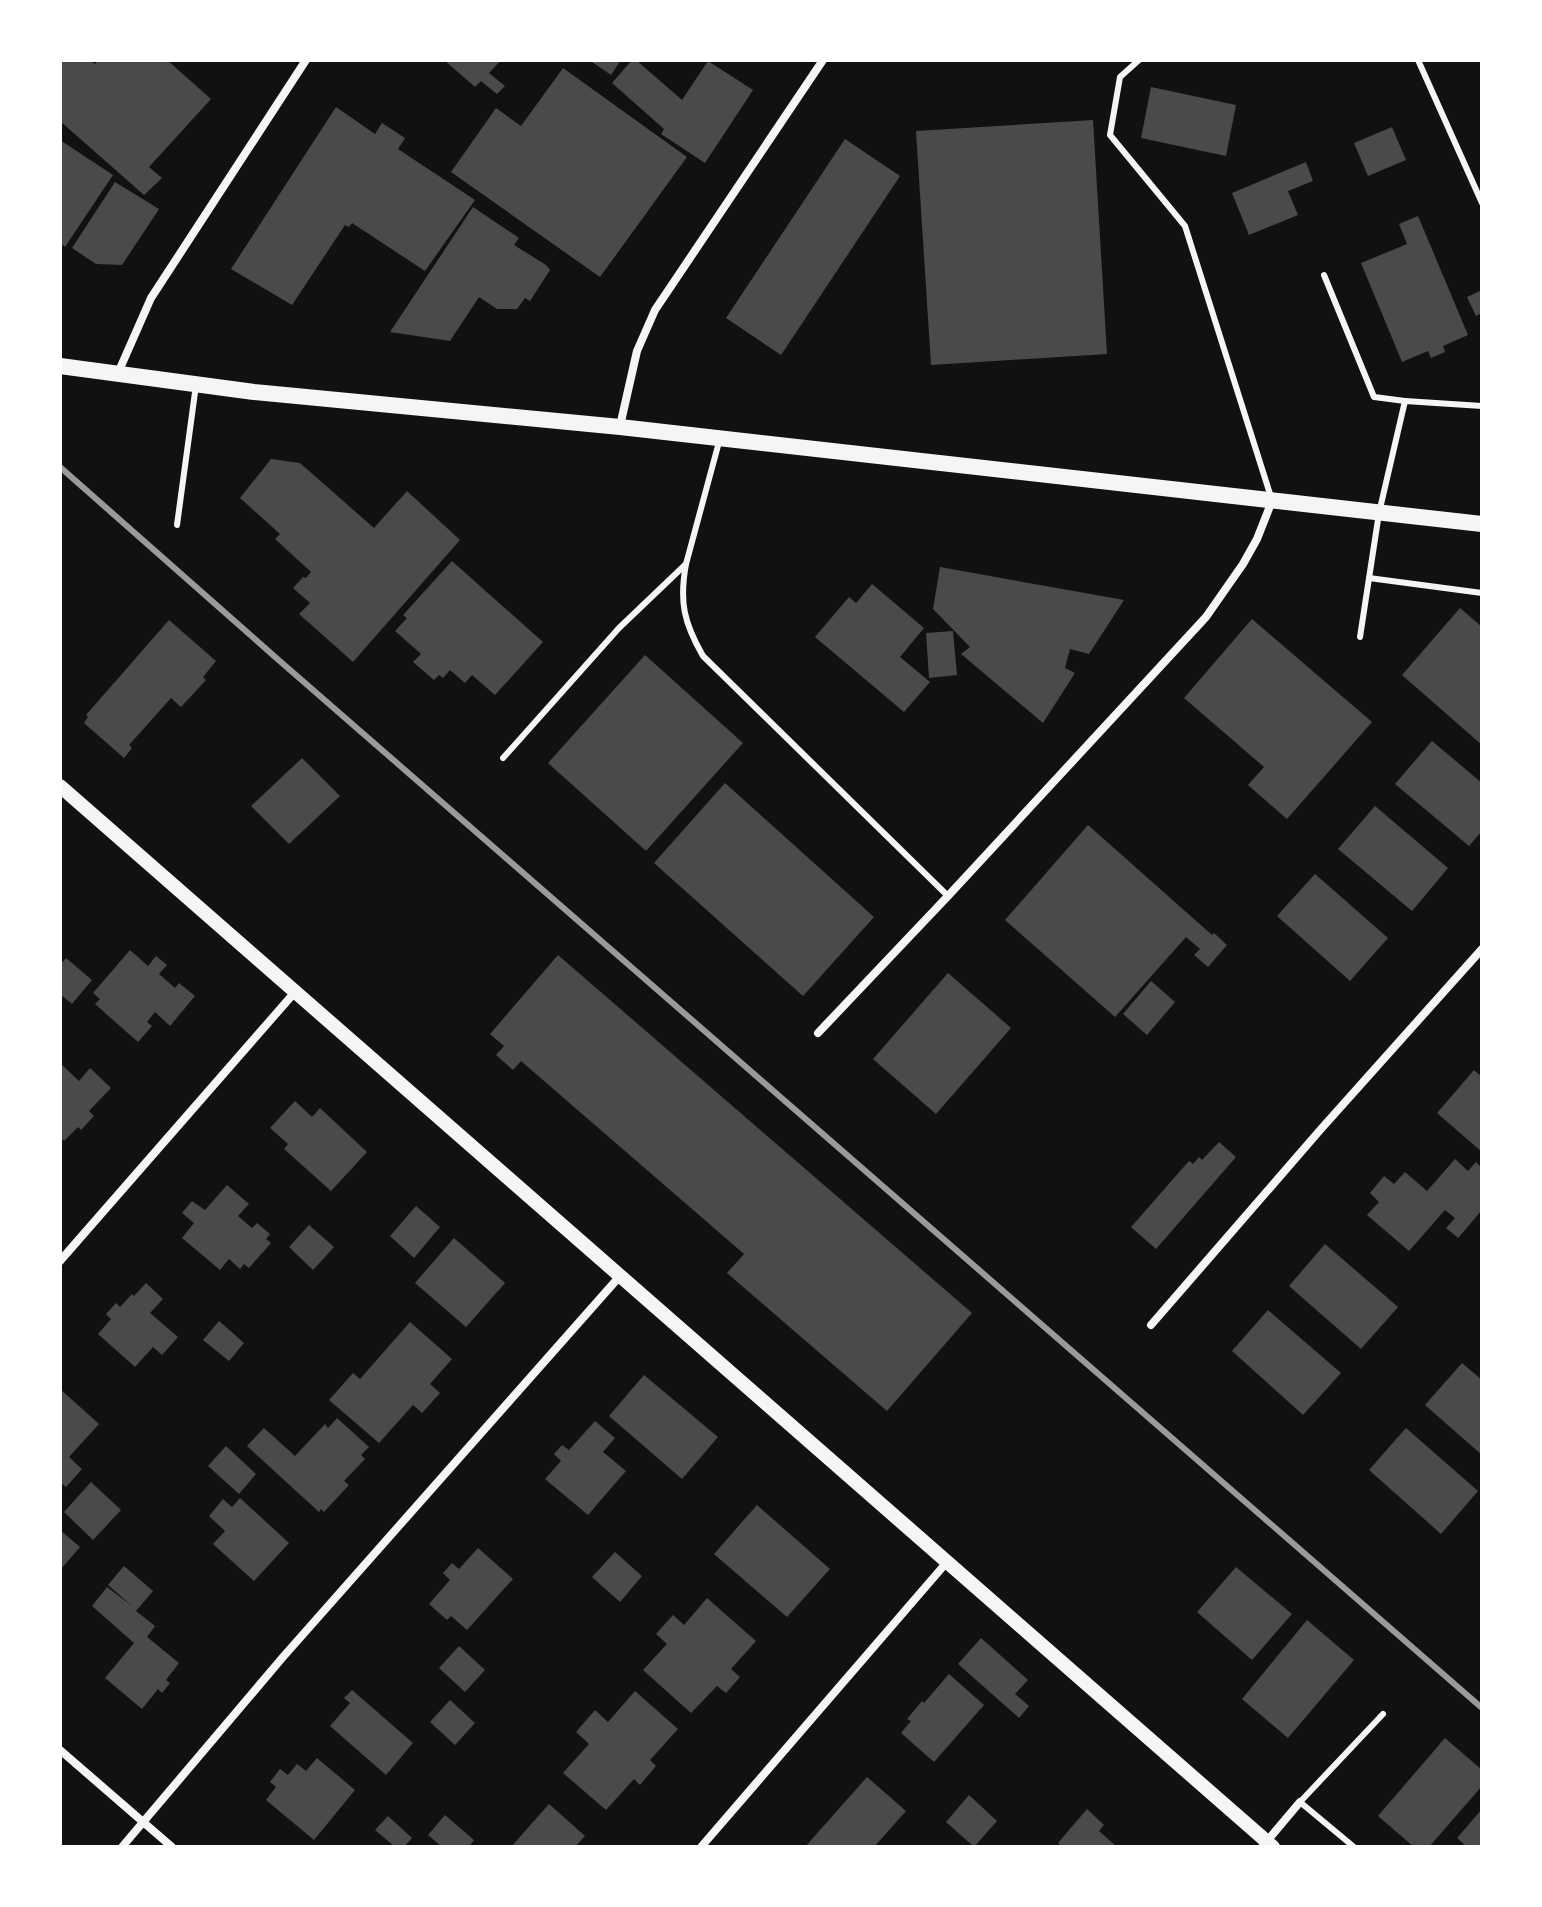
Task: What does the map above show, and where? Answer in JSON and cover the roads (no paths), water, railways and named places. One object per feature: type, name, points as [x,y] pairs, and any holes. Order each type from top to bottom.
[{"type":"main road","points":[[60,366],[196,385],[620,427],[1482,524]]},
{"type":"street","points":[[118,373],[151,298],[306,60]]},
{"type":"street","points":[[620,427],[637,351],[655,310],[823,60]]},
{"type":"street","points":[[818,1033],[1206,617],[1243,564],[1257,539],[1272,500]]},
{"type":"street","points":[[60,786],[1267,1845],[1300,1802]]},
{"type":"street","points":[[1151,1325],[1482,949]]},
{"type":"street","points":[[60,1261],[295,992]]},
{"type":"street","points":[[122,1847],[283,1657],[620,1276]]},
{"type":"street","points":[[701,1847],[947,1562]]},
{"type":"street","points":[[60,1750],[172,1847]]},
{"type":"lane","points":[[1139,60],[1120,77],[1110,135],[1185,226],[1272,500]]},
{"type":"lane","points":[[1418,60],[1482,203]]},
{"type":"lane","points":[[1324,275],[1374,397],[1482,406]]},
{"type":"lane","points":[[177,525],[196,385]]},
{"type":"lane","points":[[1360,637],[1379,513],[1405,401]]},
{"type":"lane","points":[[720,438],[682,588],[684,612],[691,635],[703,656],[948,896]]},
{"type":"lane","points":[[503,758],[619,628],[686,564]]},
{"type":"lane","points":[[1369,578],[1482,593]]},
{"type":"lane","points":[[1354,1847],[1300,1802],[1383,1714]]},
{"type":"railway","points":[[60,467],[1482,1708]]}]
